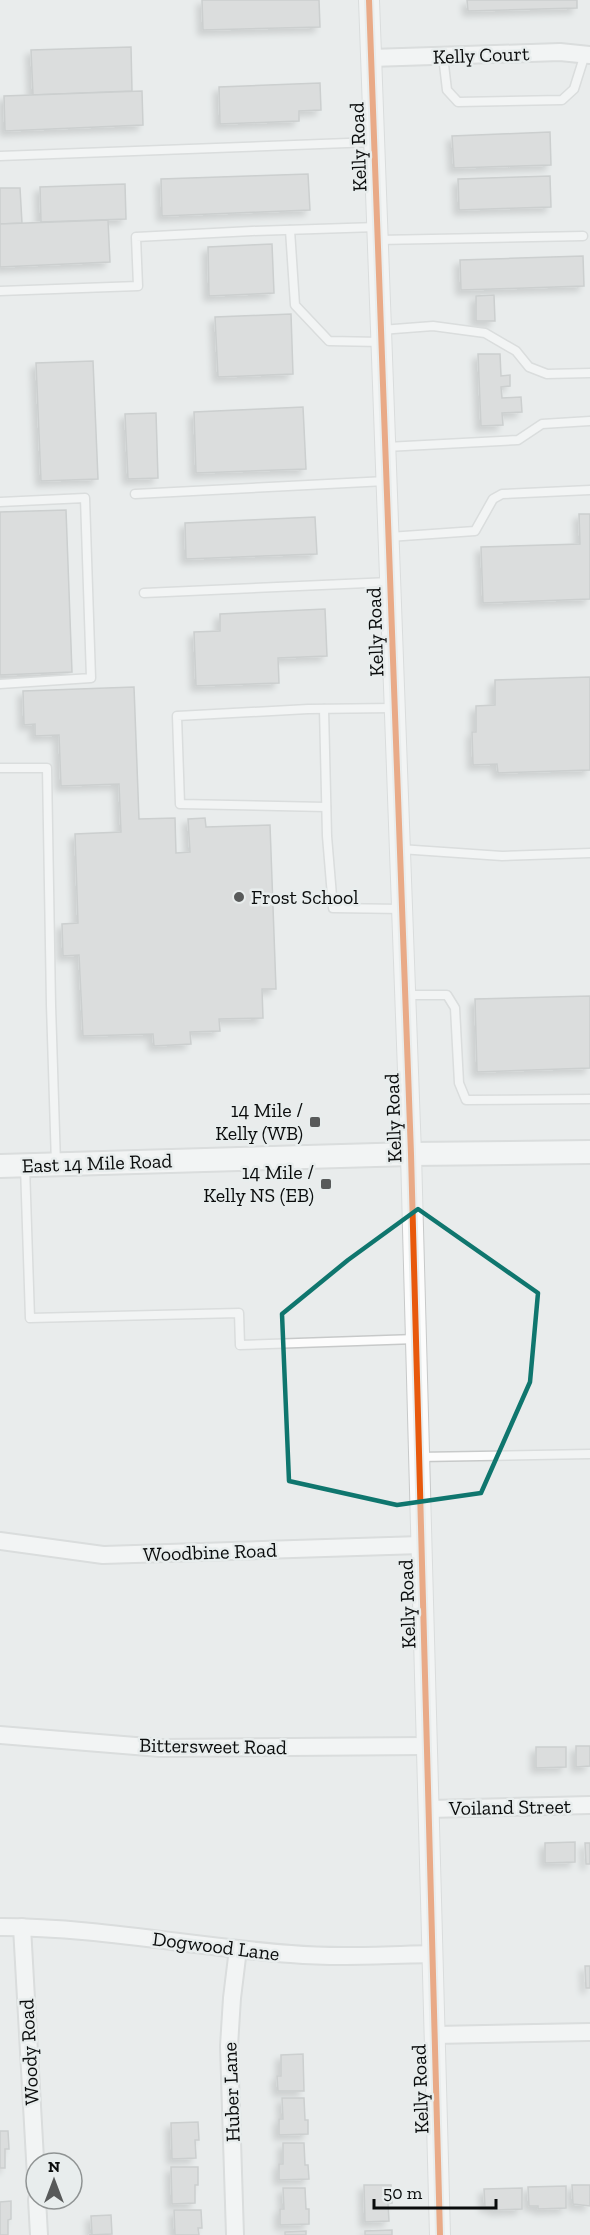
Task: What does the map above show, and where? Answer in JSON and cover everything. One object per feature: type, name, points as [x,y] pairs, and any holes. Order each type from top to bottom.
[{"type":"main road","name":"East 14 Mile Road","points":[[0,1167],[411,1154],[590,1152]]},
{"type":"street","name":"Kelly Road","points":[[369,0],[411,1154],[440,2235]]},
{"type":"street","name":"Kelly Court","points":[[371,58],[560,52],[587,54]]},
{"type":"street","name":"Woodbine Road","points":[[0,1541],[103,1555],[422,1545]]},
{"type":"street","name":"Bittersweet Road","points":[[0,1735],[160,1748],[427,1746]]},
{"type":"street","name":"Voiland Street","points":[[429,1809],[590,1805]]},
{"type":"street","name":"Dogwood Lane","points":[[0,1927],[104,1932],[238,1949],[339,1957],[433,1954]]},
{"type":"street","name":"Woody Road","points":[[22,1927],[35,2151]]},
{"type":"street","name":"Huber Lane","points":[[235,2235],[229,2046],[238,1949]]},
{"type":"street","points":[[435,2035],[590,2032]]},
{"type":"street","points":[[38,2211],[39,2235]]},
{"type":"lane","points":[[443,56],[447,90],[458,102],[562,100],[574,89],[587,54]]},
{"type":"lane","points":[[0,156],[374,142]]},
{"type":"lane","points":[[290,230],[296,305],[328,341],[381,336],[433,326],[484,333],[516,351],[529,368],[547,374],[590,373]]},
{"type":"lane","points":[[0,291],[138,286],[136,237],[290,230],[378,234],[583,236]]},
{"type":"lane","points":[[385,447],[518,440],[542,424],[590,421]]},
{"type":"lane","points":[[135,494],[386,481]]},
{"type":"lane","points":[[388,537],[475,531],[493,499],[502,494],[590,490]]},
{"type":"lane","points":[[0,502],[85,498],[92,678],[0,684]]},
{"type":"lane","points":[[144,593],[390,582]]},
{"type":"lane","points":[[326,807],[180,804],[177,716],[394,708]]},
{"type":"lane","points":[[324,709],[326,807],[333,908],[402,909]]},
{"type":"lane","points":[[0,768],[47,768],[56,1165]]},
{"type":"lane","points":[[400,849],[502,856],[590,853]]},
{"type":"lane","points":[[405,995],[447,995],[455,1008],[459,1083],[466,1100],[590,1099]]},
{"type":"lane","points":[[25,1166],[30,1318],[239,1313],[240,1345],[416,1339]]},
{"type":"lane","points":[[419,1457],[590,1454]]},
{"type":"highlighted area","points":[[418,1209],[538,1293],[530,1382],[481,1493],[397,1505],[289,1481],[282,1314],[348,1260]]},
{"type":"building","points":[[202,0],[319,0],[320,27],[203,30]]},
{"type":"building","points":[[467,0],[577,0],[577,8],[468,11]]},
{"type":"building","points":[[131,47],[132,91],[33,95],[31,50]]},
{"type":"building","points":[[320,83],[321,110],[299,111],[299,121],[220,124],[219,87]]},
{"type":"building","points":[[142,91],[143,125],[5,131],[4,96]]},
{"type":"building","points":[[550,132],[551,165],[454,168],[452,136]]},
{"type":"building","points":[[308,174],[310,210],[162,216],[161,179]]},
{"type":"building","points":[[550,176],[551,207],[459,210],[458,179]]},
{"type":"building","points":[[125,184],[126,219],[41,222],[40,187]]},
{"type":"building","points":[[0,188],[20,188],[22,223],[0,224]]},
{"type":"building","points":[[108,220],[110,262],[0,267],[0,224]]},
{"type":"building","points":[[272,244],[274,293],[209,296],[208,247]]},
{"type":"building","points":[[583,256],[584,286],[461,290],[460,260]]},
{"type":"building","points":[[494,295],[495,321],[476,321],[476,296]]},
{"type":"building","points":[[291,314],[293,374],[218,377],[215,317]]},
{"type":"building","points":[[478,354],[500,354],[501,376],[510,375],[510,386],[501,387],[502,398],[521,397],[522,412],[502,413],[503,425],[481,426]]},
{"type":"building","points":[[93,361],[98,479],[41,481],[36,363]]},
{"type":"building","points":[[303,407],[306,469],[196,473],[194,412]]},
{"type":"building","points":[[156,413],[158,478],[128,479],[125,414]]},
{"type":"building","points":[[66,510],[72,672],[0,675],[0,512]]},
{"type":"building","points":[[579,514],[590,514],[590,599],[483,603],[481,547],[580,544]]},
{"type":"building","points":[[315,517],[317,554],[186,559],[185,523]]},
{"type":"building","points":[[325,609],[327,656],[278,658],[279,683],[196,686],[194,632],[220,631],[220,614]]},
{"type":"building","points":[[590,677],[590,770],[498,773],[497,764],[473,765],[472,732],[476,732],[476,706],[495,705],[495,680]]},
{"type":"building","points":[[134,687],[139,819],[175,818],[176,853],[190,852],[188,819],[205,818],[206,827],[270,825],[276,989],[262,989],[263,1018],[219,1019],[220,1031],[190,1032],[191,1044],[154,1046],[153,1034],[83,1036],[79,955],[63,956],[62,924],[78,923],[75,834],[121,832],[119,784],[61,786],[59,735],[35,736],[35,724],[24,725],[23,691]]},
{"type":"building","points":[[590,996],[590,1068],[477,1072],[475,999]]},
{"type":"building","points":[[576,1746],[590,1746],[590,1766],[576,1767]]},
{"type":"building","points":[[536,1747],[566,1747],[566,1767],[536,1768]]},
{"type":"building","points":[[575,1842],[575,1862],[545,1863],[545,1843]]},
{"type":"building","points":[[585,1843],[590,1843],[590,1864],[586,1864]]},
{"type":"building","points":[[585,1966],[590,1966],[590,1988],[586,1988]]},
{"type":"building","points":[[303,2054],[304,2091],[278,2091],[277,2076],[281,2076],[281,2055]]},
{"type":"building","points":[[282,2098],[304,2098],[308,2134],[279,2135],[279,2119],[283,2119]]},
{"type":"building","points":[[198,2122],[199,2140],[195,2140],[196,2158],[172,2159],[171,2123]]},
{"type":"building","points":[[0,2131],[8,2131],[9,2149],[5,2149],[5,2168],[0,2168]]},
{"type":"building","points":[[283,2143],[304,2143],[305,2165],[308,2165],[309,2179],[279,2180],[279,2164],[283,2164]]},
{"type":"building","points":[[171,2167],[198,2167],[195,2203],[172,2204]]},
{"type":"building","points":[[364,2185],[391,2185],[392,2203],[388,2203],[389,2221],[365,2222]]},
{"type":"building","points":[[572,2185],[590,2185],[590,2206],[573,2204]]},
{"type":"building","points":[[566,2186],[566,2208],[538,2209],[538,2206],[529,2206],[528,2187]]},
{"type":"building","points":[[283,2188],[305,2188],[309,2224],[280,2225],[280,2209],[284,2209]]},
{"type":"building","points":[[522,2188],[522,2209],[494,2210],[494,2207],[485,2207],[484,2189]]},
{"type":"building","points":[[11,2201],[8,2235],[0,2235],[0,2202]]},
{"type":"building","points":[[174,2210],[201,2210],[202,2228],[198,2228],[199,2235],[175,2235]]},
{"type":"building","points":[[111,2215],[112,2234],[89,2235],[92,2234],[91,2216]]},
{"type":"building","points":[[392,2230],[392,2235],[365,2235],[365,2231]]},
{"type":"building","points":[[306,2231],[306,2235],[285,2235],[285,2232]]},
{"type":"cycle path","points":[[369,0],[411,1154],[440,2235]]},
{"type":"place","name":"Frost School","points":[[239,897]]},
{"type":"place","name":"14 Mile / Kelly (WB)","points":[[315,1122]]},
{"type":"place","name":"14 Mile / Kelly NS (EB)","points":[[326,1184]]}]
